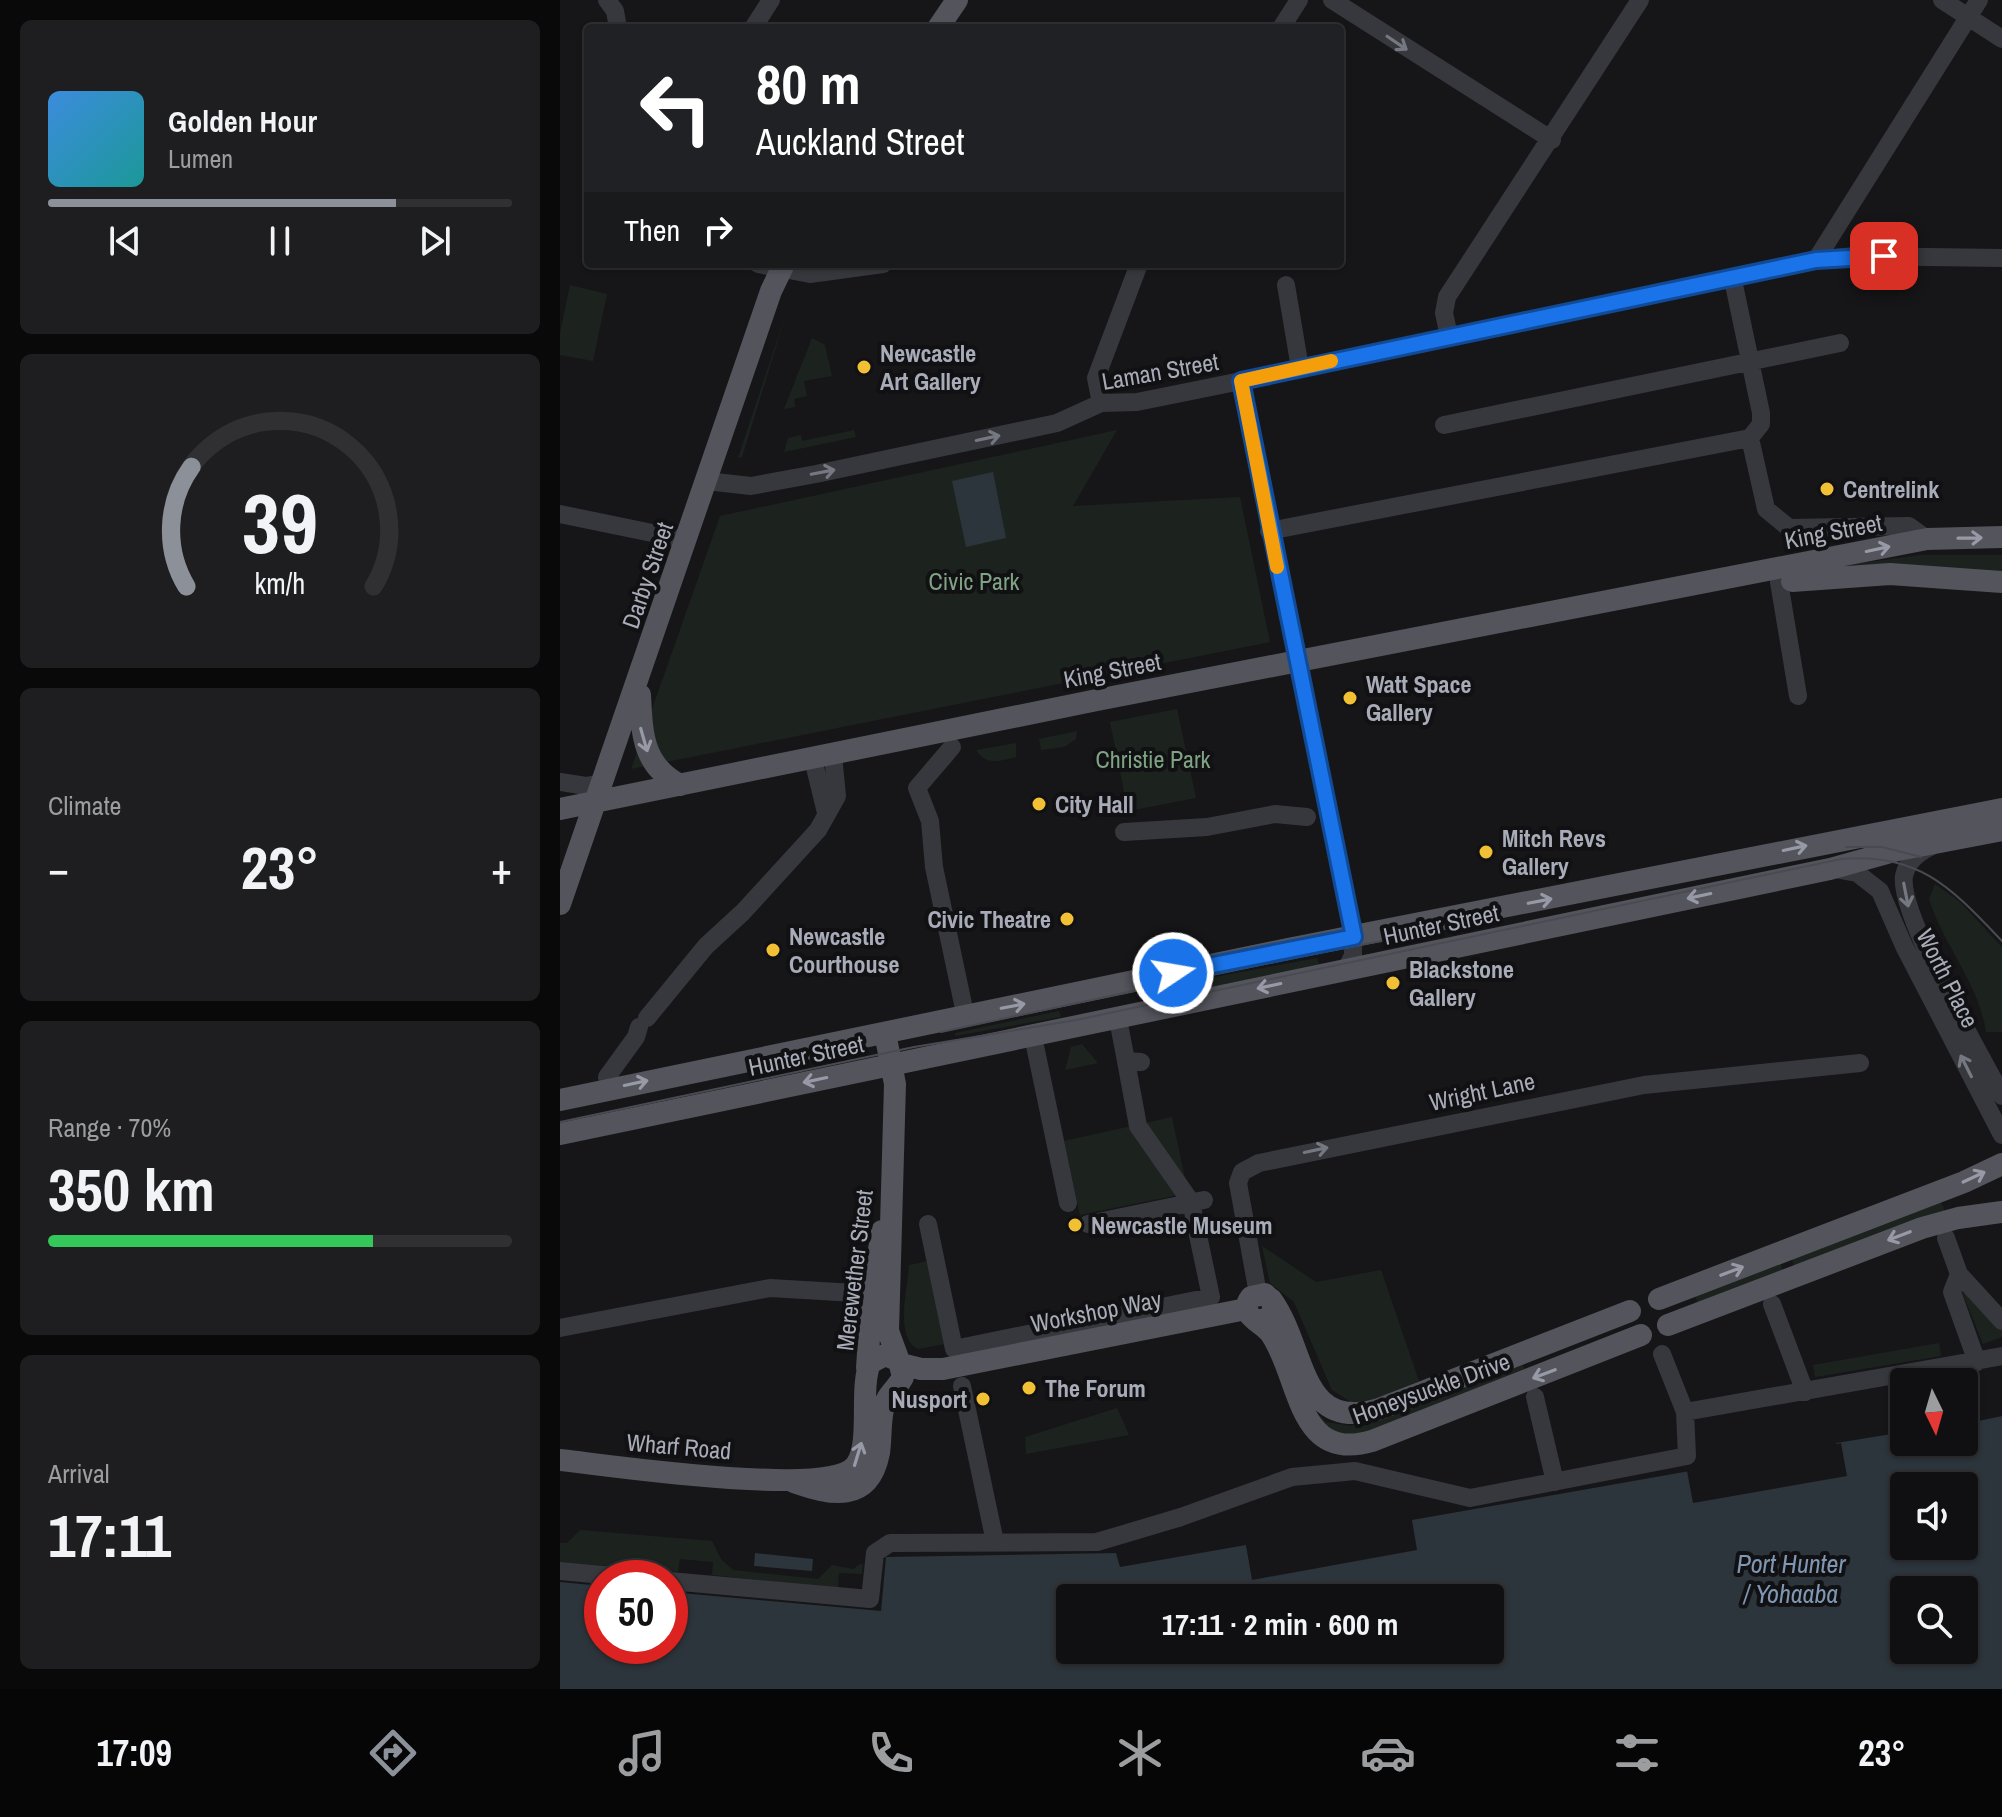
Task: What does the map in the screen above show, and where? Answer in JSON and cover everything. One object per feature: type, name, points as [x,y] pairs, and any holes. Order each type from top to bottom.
[{"type":"main road","points":[[941,24],[957,0]]},
{"type":"main road","name":"Darby Street","points":[[563,895],[781,268]]},
{"type":"main road","name":"King Street","points":[[560,809],[599,792],[680,785],[1927,539],[2002,537]]},
{"type":"main road","name":"King Street","points":[[1675,588],[1890,574],[2002,582]]},
{"type":"main road","points":[[639,681],[642,742],[659,770],[680,785]]},
{"type":"main road","name":"Hunter Street","points":[[560,1100],[1354,937],[2002,809]]},
{"type":"main road","name":"Hunter Street","points":[[560,1134],[1830,869],[1893,851],[2002,830]]},
{"type":"main road","points":[[560,840],[566,855],[563,895]]},
{"type":"main road","name":"Merewether Street","points":[[794,1482],[834,1478],[857,1464],[862,1448],[867,1370],[881,1295],[892,1179],[895,1084],[885,1033]]},
{"type":"main road","points":[[2002,1164],[1964,1182],[1659,1299],[1642,1298],[1630,1311],[1630,1323],[1641,1335],[1657,1336],[1668,1325],[1922,1228],[1953,1218],[2002,1212]]},
{"type":"main road","name":"Merewether Street","points":[[881,1295],[889,1337],[900,1362]]},
{"type":"main road","points":[[1659,1299],[1669,1310],[1668,1325]]},
{"type":"main road","name":"Honeysuckle Drive","points":[[1258,1305],[1288,1326],[1317,1397],[1335,1413],[1346,1415],[1379,1409],[1630,1311]]},
{"type":"main road","name":"Honeysuckle Drive","points":[[1258,1305],[1314,1429],[1335,1444],[1347,1446],[1372,1441],[1641,1335]]},
{"type":"main road","name":"Workshop Way","points":[[895,1387],[959,1376],[1258,1305]]},
{"type":"main road","points":[[794,1482],[834,1493],[852,1491],[863,1485],[876,1465],[882,1411],[903,1377],[900,1362],[880,1355],[867,1370],[876,1388],[895,1387]]},
{"type":"main road","name":"Workshop Way","points":[[900,1362],[959,1376]]},
{"type":"main road","name":"Wharf Road","points":[[560,1460],[794,1482]]},
{"type":"street","points":[[756,24],[771,0]]},
{"type":"street","points":[[1284,24],[1299,0]]},
{"type":"street","points":[[1332,0],[1552,140]]},
{"type":"street","points":[[1449,336],[1444,313],[1447,297],[1552,140],[1640,0]]},
{"type":"street","points":[[1942,0],[2002,39]]},
{"type":"street","points":[[1816,260],[1979,0]]},
{"type":"street","points":[[612,3],[617,24]]},
{"type":"street","name":"Laman Street","points":[[706,481],[751,486],[816,474],[1057,423],[1101,403],[1137,402],[1733,280],[1816,260],[1854,256],[2002,258]]},
{"type":"street","points":[[789,268],[810,274],[854,268]]},
{"type":"street","points":[[1101,403],[1096,378],[1137,268]]},
{"type":"street","points":[[1269,531],[1750,438],[1761,424],[1761,413],[1733,280]]},
{"type":"street","points":[[1286,285],[1300,368]]},
{"type":"street","points":[[1444,425],[1840,343]]},
{"type":"street","points":[[1241,381],[1269,531],[1354,937],[1352,959],[1346,970]]},
{"type":"street","points":[[1750,438],[1766,509],[1789,528],[1909,526],[1927,539]]},
{"type":"street","points":[[560,514],[686,540]]},
{"type":"street","points":[[1779,582],[1798,696]]},
{"type":"street","points":[[952,747],[917,788],[930,821],[934,867],[963,1004]]},
{"type":"street","points":[[607,1077],[643,1023],[706,946],[743,912],[818,830],[826,813],[823,757]]},
{"type":"street","name":"King Street","points":[[560,782],[586,786],[599,792]]},
{"type":"street","points":[[1124,832],[1207,827],[1275,814],[1307,817]]},
{"type":"street","name":"Worth Place","points":[[1947,841],[1929,848],[1910,862],[1904,875],[1905,896],[1919,933],[2002,1096]]},
{"type":"street","name":"Worth Place","points":[[1830,869],[1857,873],[1880,891],[1904,946],[2002,1135]]},
{"type":"street","points":[[928,1224],[954,1349],[1211,1297],[1198,1201],[1138,1126],[1134,1061],[1118,1019]]},
{"type":"street","points":[[1035,1046],[1068,1203]]},
{"type":"street","name":"Wright Lane","points":[[1258,1305],[1239,1188],[1239,1176],[1250,1166],[1565,1099],[1724,1075],[1860,1063]]},
{"type":"street","points":[[1088,1224],[1198,1201]]},
{"type":"street","points":[[1946,1238],[1959,1274],[2002,1321]]},
{"type":"street","points":[[1959,1274],[1952,1292],[1977,1362]]},
{"type":"street","points":[[560,1328],[770,1288],[881,1295]]},
{"type":"street","points":[[1772,1304],[1805,1392]]},
{"type":"street","points":[[688,1583],[870,1599],[875,1553],[890,1543],[1097,1542],[1181,1517],[1292,1477],[1355,1471],[1470,1498],[1687,1456],[1685,1412],[1662,1354]]},
{"type":"street","points":[[1685,1412],[2002,1356]]},
{"type":"street","points":[[959,1376],[995,1542]]},
{"type":"street","points":[[1535,1397],[1555,1482]]},
{"type":"street","points":[[560,1571],[584,1573]]},
{"type":"green space","points":[[570,285],[607,294],[593,361],[560,355],[560,333]]},
{"type":"green space","points":[[788,308],[742,457],[738,458]]},
{"type":"green space","points":[[812,338],[825,345],[832,376],[804,381],[807,396],[794,399],[795,407],[784,409]]},
{"type":"green space","points":[[854,430],[856,437],[784,452],[788,438],[801,435],[802,441]]},
{"type":"green space","name":"Civic Park","points":[[1117,430],[1073,506],[1240,497],[1270,642],[631,769],[720,516]]},
{"type":"green space","points":[[1920,555],[2002,555],[2002,573],[1781,574]]},
{"type":"green space","name":"Christie Park","points":[[1177,709],[1196,798],[1128,811],[1110,722]]},
{"type":"green space","points":[[1077,731],[1076,739],[1064,747],[1041,750],[1039,739]]},
{"type":"green space","points":[[1016,743],[1016,757],[1004,760],[989,760],[976,750]]},
{"type":"green space","points":[[1935,884],[1960,902],[2002,947],[2002,1032],[1986,1032],[1977,998],[1929,899]]},
{"type":"green space","points":[[1317,958],[1319,964],[1190,992],[1188,982]]},
{"type":"green space","points":[[1059,1011],[1061,1017],[955,1036],[955,1033]]},
{"type":"green space","points":[[1082,1044],[1098,1063],[1065,1070],[1071,1047]]},
{"type":"green space","points":[[1172,1117],[1188,1193],[1080,1215],[1064,1141]]},
{"type":"green space","points":[[1940,1198],[1946,1215],[1797,1272],[1790,1255]]},
{"type":"green space","points":[[1262,1246],[1316,1282],[1381,1270],[1419,1381],[1376,1400],[1351,1402],[1332,1390],[1294,1302],[1270,1283]]},
{"type":"green space","points":[[1779,1260],[1785,1276],[1700,1309],[1694,1292]]},
{"type":"green space","points":[[929,1261],[945,1344],[918,1349],[906,1334],[904,1323],[909,1265]]},
{"type":"green space","points":[[1961,1289],[2002,1330],[2002,1337],[1983,1344]]},
{"type":"green space","points":[[1939,1343],[1941,1356],[1815,1377],[1813,1365]]},
{"type":"green space","points":[[1521,1360],[1527,1376],[1367,1439],[1329,1437],[1316,1412],[1326,1422],[1351,1426]]},
{"type":"green space","points":[[1117,1408],[1129,1435],[1026,1454],[1025,1437]]},
{"type":"green space","points":[[580,1530],[712,1541],[721,1559],[733,1570],[818,1579],[832,1565],[853,1569],[863,1564],[862,1574],[839,1573],[838,1589],[712,1575],[713,1562],[680,1559],[584,1560],[584,1564],[560,1562],[560,1543],[567,1543]]},
{"type":"water","points":[[993,472],[1006,538],[966,547],[952,481]]},
{"type":"water","name":"Port Hunter / Yohaaba","points":[[2002,1416],[2002,1689],[560,1689],[560,1582],[584,1584],[584,1664],[688,1664],[688,1594],[881,1611],[886,1557],[1116,1553],[1120,1567],[1246,1545],[1249,1556],[1412,1527],[1412,1520],[1701,1469],[1707,1480],[1838,1454],[1836,1443],[1890,1434],[1890,1456],[1978,1456],[1978,1421]]},
{"type":"water","points":[[755,1553],[813,1559],[812,1571],[754,1566]]},
{"type":"pier","points":[[1841,1443],[1847,1476],[1693,1503],[1687,1471],[1705,1468],[1709,1475],[1719,1475],[1827,1454],[1833,1452],[1832,1445]]},
{"type":"pier","points":[[1412,1520],[1417,1550],[1252,1580],[1246,1545],[1250,1544],[1251,1551],[1281,1548],[1392,1530]]},
{"type":"tram line","points":[[1846,847],[1882,847],[1921,857]]},
{"type":"tram line","points":[[560,1122],[914,1047],[1076,1020],[1841,859],[1869,858],[1913,868],[1950,890],[2002,941]]},
{"type":"tram line","points":[[941,1032],[1260,964],[1466,925]]},
{"type":"slow traffic","points":[[1277,567],[1241,381],[1331,361]]},
{"type":"place","name":"Newcastle Art Gallery","points":[[864,367]]},
{"type":"place","name":"Centrelink","points":[[1827,489]]},
{"type":"place","name":"Watt Space Gallery","points":[[1350,698]]},
{"type":"place","name":"City Hall","points":[[1039,804]]},
{"type":"place","name":"Mitch Revs Gallery","points":[[1486,852]]},
{"type":"place","name":"Civic Theatre","points":[[1067,919]]},
{"type":"place","name":"Newcastle Courthouse","points":[[773,950]]},
{"type":"place","name":"Blackstone Gallery","points":[[1393,983]]},
{"type":"place","name":"Newcastle Museum","points":[[1075,1225]]},
{"type":"place","name":"The Forum","points":[[1029,1388]]},
{"type":"place","name":"Nusport","points":[[983,1399]]},
{"type":"route","points":[[1173,973],[1354,937],[1266,517],[1241,381],[1733,280],[1816,260],[1884,256]]}]
